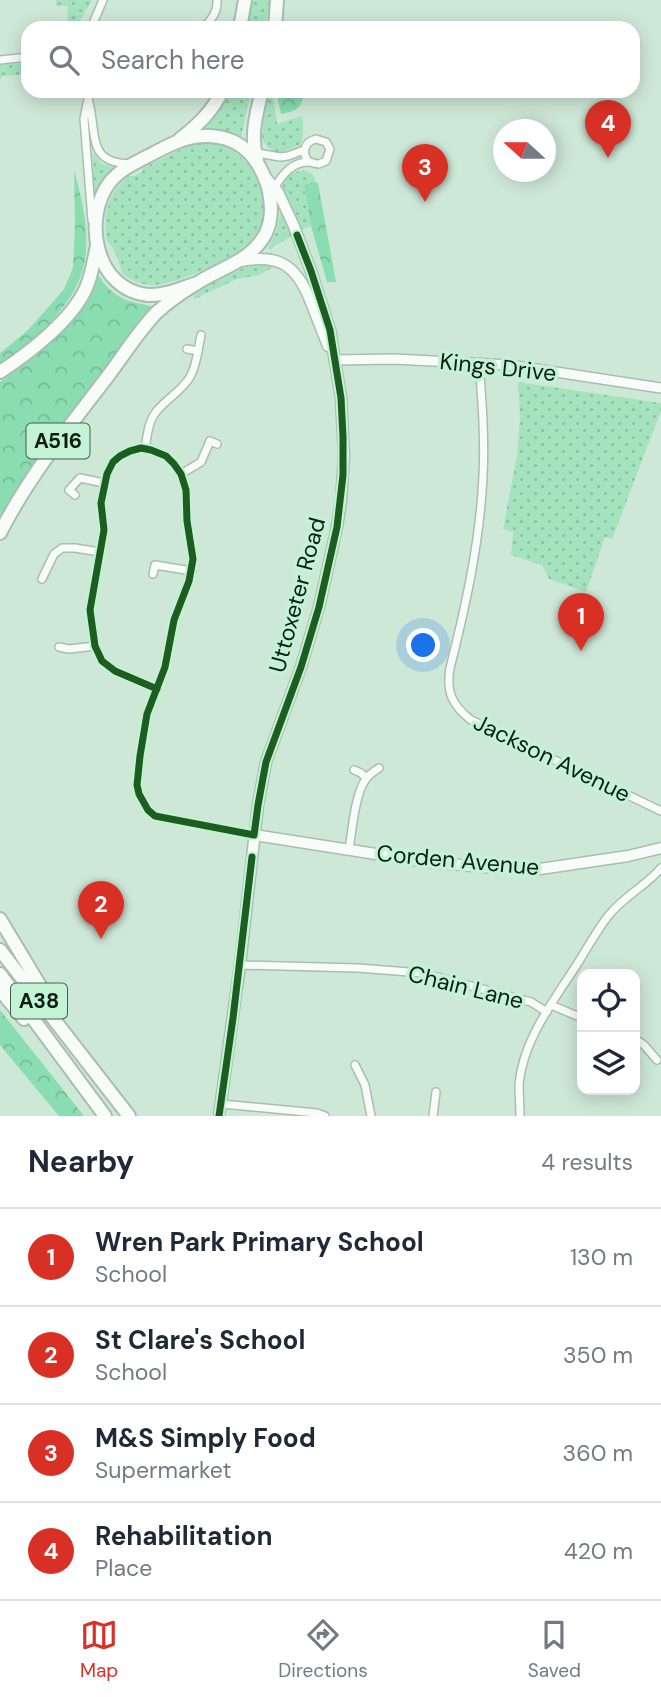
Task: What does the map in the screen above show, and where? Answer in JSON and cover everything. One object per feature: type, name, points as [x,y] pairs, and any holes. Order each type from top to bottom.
[{"type":"highway","points":[[241,21],[245,0]]},
{"type":"highway","points":[[276,21],[277,0]]},
{"type":"highway","name":"A516","points":[[194,285],[154,295],[131,291],[121,285],[109,273],[101,258],[95,230],[97,208],[103,193],[116,175],[177,141],[205,118],[219,98]]},
{"type":"highway","name":"A516","points":[[253,155],[254,127],[260,98]]},
{"type":"highway","name":"A516","points":[[0,533],[45,459],[155,314],[194,285],[239,261],[259,244],[267,231],[273,192],[253,155],[233,142],[217,137],[199,136],[177,141]]},
{"type":"highway","name":"A516","points":[[0,372],[39,343],[76,304],[90,278],[97,244]]},
{"type":"highway","points":[[0,919],[80,1051]]},
{"type":"highway","name":"A38","points":[[0,950],[129,1116]]},
{"type":"highway","name":"A38","points":[[0,974],[105,1116]]},
{"type":"highway","points":[[0,990],[66,1066]]},
{"type":"main road","points":[[273,192],[293,223],[311,271],[330,330],[334,360]]},
{"type":"main road","points":[[239,261],[268,259],[284,264],[294,271],[308,295],[334,360]]},
{"type":"main road","name":"Uttoxeter Road","points":[[219,1116],[240,965],[254,835],[266,762],[311,637],[329,567],[341,501],[344,456],[341,398],[334,360]]},
{"type":"main road","name":"Corden Avenue","points":[[254,835],[428,862],[495,868],[541,869],[628,856],[661,848]]},
{"type":"street","points":[[94,21],[103,0]]},
{"type":"street","points":[[210,21],[216,11],[217,0]]},
{"type":"street","points":[[0,60],[21,58]]},
{"type":"street","points":[[87,98],[84,119],[91,217],[95,230]]},
{"type":"street","points":[[88,98],[98,150],[110,160],[134,164]]},
{"type":"street","points":[[253,155],[288,156],[304,150],[308,143],[316,139],[323,140],[328,146],[330,153],[326,160],[319,164],[309,162],[289,168],[273,192]]},
{"type":"street","points":[[304,150],[309,162]]},
{"type":"street","points":[[145,449],[153,417],[158,409],[188,381],[196,363],[201,335]]},
{"type":"street","points":[[187,349],[198,351]]},
{"type":"street","name":"Kings Drive","points":[[334,360],[479,362],[661,388]]},
{"type":"street","name":"Jackson Avenue","points":[[479,362],[483,477],[469,584],[448,680],[454,702],[471,720],[661,811]]},
{"type":"street","points":[[181,474],[201,462],[210,441],[217,444]]},
{"type":"street","points":[[157,689],[109,668],[102,661],[95,646],[90,610],[104,530],[101,503],[109,468],[118,458],[130,451],[145,449],[166,456],[181,474],[187,496],[187,521],[193,559],[192,571],[174,621],[169,655],[157,689],[147,714],[138,794],[155,816],[254,835]]},
{"type":"street","points":[[75,495],[69,490],[80,478],[104,483]]},
{"type":"street","points":[[42,579],[54,554],[60,549],[100,552]]},
{"type":"street","points":[[153,574],[155,565],[192,571]]},
{"type":"street","points":[[59,647],[69,649],[95,646]]},
{"type":"street","points":[[349,850],[362,786],[366,778],[379,768]]},
{"type":"street","points":[[354,770],[366,778]]},
{"type":"street","name":"Chain Lane","points":[[240,965],[358,968],[422,973],[549,1009],[608,916],[661,868]]},
{"type":"street","points":[[520,1116],[519,1082],[525,1057],[549,1009],[577,1017]]},
{"type":"street","points":[[640,1042],[657,1060]]},
{"type":"street","points":[[355,1065],[366,1077],[371,1116]]},
{"type":"street","points":[[433,1116],[436,1092]]},
{"type":"street","points":[[221,1104],[317,1112],[325,1116]]},
{"type":"green space","points":[[56,0],[92,0],[80,21],[67,21],[68,6],[56,6]]},
{"type":"green space","points":[[251,0],[270,0],[266,21],[248,21]]},
{"type":"green space","points":[[21,64],[21,75],[3,76],[0,79],[0,65]]},
{"type":"green space","points":[[226,98],[250,98],[241,138],[204,129],[221,109]]},
{"type":"green space","points":[[268,98],[273,98],[277,124],[302,116],[303,134],[300,145],[285,153],[272,150],[262,139]]},
{"type":"green space","points":[[278,98],[303,98],[295,110],[281,114]]},
{"type":"green space","points":[[202,142],[219,144],[246,162],[256,176],[262,192],[264,208],[261,224],[246,246],[205,269],[161,284],[147,285],[136,282],[122,273],[117,256],[107,241],[105,223],[111,197],[128,176],[135,176],[143,171],[143,168]]},
{"type":"green space","points":[[93,153],[102,164],[116,168],[94,193]]},
{"type":"green space","points":[[74,170],[86,230],[86,250],[77,285],[56,316],[29,342],[0,363],[0,353],[27,331],[46,310],[64,289],[70,275],[73,267],[75,225]]},
{"type":"green space","points":[[304,170],[314,176],[315,182],[304,186],[311,226],[300,231],[287,203],[283,186],[292,173]]},
{"type":"green space","points":[[318,183],[336,282],[327,282],[311,226],[304,185]]},
{"type":"green space","points":[[281,213],[292,236],[271,250],[268,248]]},
{"type":"green space","points":[[253,263],[266,263],[272,268],[259,275],[237,279],[195,299],[191,294]]},
{"type":"green space","points":[[98,276],[117,295],[155,307],[32,465],[0,517],[0,382],[58,337],[81,309]]},
{"type":"green space","points":[[518,382],[661,403],[661,411],[612,539],[605,537],[586,592],[549,579],[542,565],[511,555],[513,532],[503,529],[517,456],[520,417]]},
{"type":"green space","points":[[0,1010],[84,1116],[59,1116],[0,1045]]},
{"type":"cycle path","points":[[157,689],[115,671],[102,661],[95,646],[90,610],[104,530],[101,503],[107,474],[113,462],[120,456],[141,448],[166,456],[181,474],[186,490],[187,521],[193,559],[189,581],[174,620],[165,667],[147,714],[137,785],[139,794],[148,810],[155,816],[254,835],[266,762],[301,667],[319,607],[337,527],[343,475],[341,398],[330,330],[297,235]]},
{"type":"cycle path","points":[[219,1116],[252,857]]},
{"type":"place","name":"Rehabilitation","points":[[608,158]]},
{"type":"place","name":"M&S Simply Food","points":[[425,202]]},
{"type":"place","name":"Wren Park Primary School","points":[[581,651]]},
{"type":"place","name":"St Clare's School","points":[[101,939]]}]
